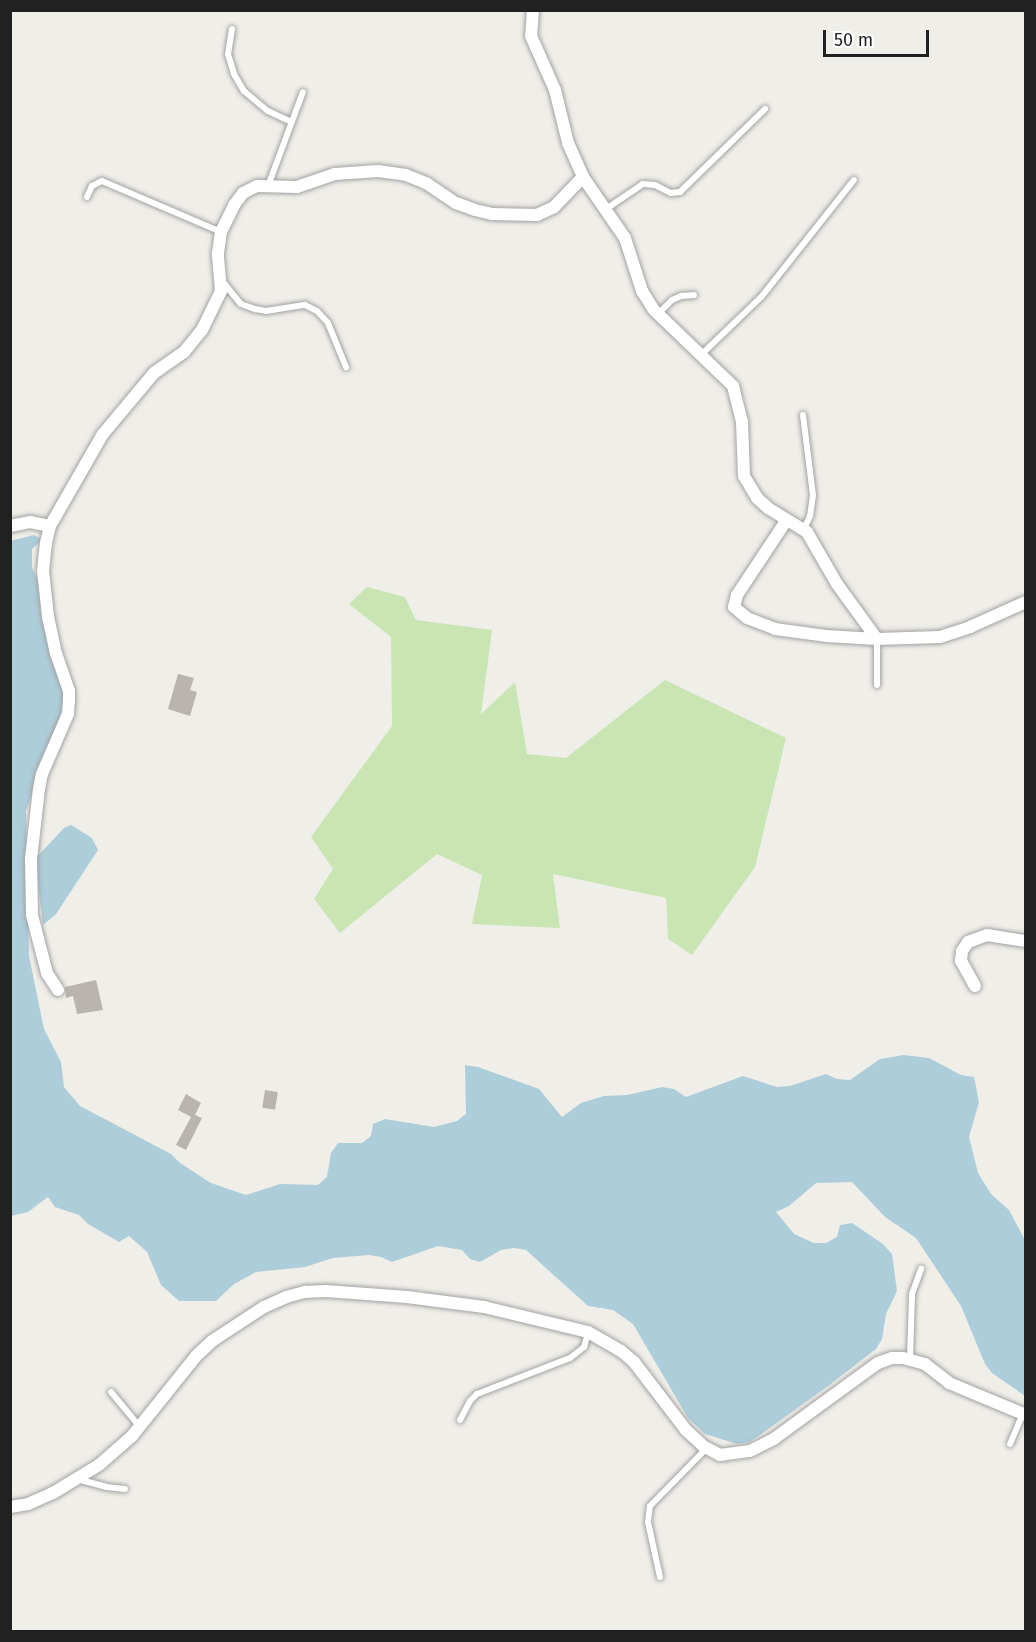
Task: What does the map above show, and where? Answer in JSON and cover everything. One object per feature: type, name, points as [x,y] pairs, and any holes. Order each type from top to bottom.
[{"type":"street","points":[[533,10],[531,36],[551,81],[568,143],[584,177],[625,238],[642,291],[658,314],[726,377],[738,398],[742,422],[744,476],[749,487],[768,508],[786,521],[804,529],[837,584],[877,639]]},
{"type":"street","points":[[58,990],[47,973],[32,915],[31,859],[39,789],[42,774],[68,714],[69,701],[69,691],[56,654],[48,616],[43,556],[50,526],[107,429],[154,373],[184,352],[201,330],[220,291],[218,253],[221,232],[234,205],[243,193],[257,186],[297,187],[320,178],[353,171],[391,172],[426,183],[456,203],[475,210],[519,216],[547,212],[584,177]]},
{"type":"street","points":[[786,521],[737,595],[734,607],[747,618],[775,629],[826,636],[877,639],[940,637],[970,627],[1026,602]]},
{"type":"street","points":[[10,526],[30,522],[50,526]]},
{"type":"street","points":[[975,986],[961,961],[962,951],[968,942],[987,935],[1026,941]]},
{"type":"street","points":[[10,1507],[28,1504],[77,1478],[115,1452],[140,1427],[196,1356],[212,1341],[264,1307],[296,1295],[326,1291],[406,1297],[484,1307],[540,1318],[588,1332],[606,1341],[634,1362],[686,1430],[707,1448],[720,1455],[750,1451],[775,1438],[878,1363],[892,1358],[910,1359],[925,1364],[949,1383],[1024,1414]]},
{"type":"lane","points":[[232,29],[228,54],[234,74],[244,91],[268,111],[292,122]]},
{"type":"lane","points":[[268,186],[303,92]]},
{"type":"lane","points":[[606,209],[643,184],[655,185],[671,193],[680,192],[765,109]]},
{"type":"lane","points":[[702,354],[762,296],[854,180]]},
{"type":"lane","points":[[87,197],[92,186],[102,181],[221,232]]},
{"type":"lane","points":[[221,279],[240,304],[267,311],[305,305],[317,311],[328,324],[346,367]]},
{"type":"lane","points":[[658,314],[672,300],[681,296],[694,295]]},
{"type":"lane","points":[[803,415],[813,495],[812,507],[804,529]]},
{"type":"lane","points":[[877,639],[877,685]]},
{"type":"lane","points":[[910,1359],[912,1294],[921,1269]]},
{"type":"lane","points":[[460,1420],[470,1401],[477,1394],[578,1353],[587,1342],[588,1332]]},
{"type":"lane","points":[[111,1392],[140,1427]]},
{"type":"lane","points":[[1010,1444],[1024,1414]]},
{"type":"lane","points":[[660,1577],[648,1522],[650,1506],[707,1448]]},
{"type":"lane","points":[[77,1478],[106,1487],[125,1489]]},
{"type":"green space","points":[[367,587],[405,597],[416,620],[492,630],[481,714],[515,682],[527,754],[566,758],[665,680],[786,738],[755,867],[692,955],[668,939],[666,898],[553,874],[560,928],[472,924],[482,875],[437,854],[340,933],[314,899],[333,869],[311,837],[392,726],[391,637],[349,604]]},
{"type":"water","points":[[34,535],[42,540],[32,549],[32,567],[41,588],[41,617],[63,679],[64,704],[26,811],[29,956],[44,1029],[61,1062],[64,1087],[80,1106],[171,1154],[180,1163],[211,1183],[246,1195],[280,1184],[318,1185],[327,1177],[331,1153],[338,1143],[362,1143],[371,1136],[373,1124],[385,1119],[434,1127],[457,1121],[466,1114],[465,1065],[478,1067],[539,1089],[562,1117],[581,1103],[604,1096],[627,1095],[662,1087],[674,1089],[686,1097],[743,1076],[777,1087],[790,1086],[826,1074],[837,1079],[850,1080],[880,1059],[904,1055],[929,1058],[961,1075],[974,1077],[979,1102],[969,1137],[978,1173],[991,1194],[1009,1210],[1025,1240],[1025,1396],[992,1373],[985,1364],[961,1306],[916,1238],[885,1217],[852,1182],[816,1183],[789,1206],[776,1212],[794,1234],[814,1243],[826,1243],[837,1237],[840,1225],[852,1223],[883,1244],[892,1254],[897,1291],[886,1314],[882,1339],[876,1349],[828,1386],[760,1435],[749,1442],[737,1444],[705,1434],[688,1418],[633,1324],[613,1310],[588,1306],[526,1250],[514,1248],[501,1250],[480,1262],[470,1259],[462,1250],[438,1246],[392,1262],[369,1255],[333,1258],[305,1267],[256,1272],[234,1284],[216,1301],[179,1301],[161,1285],[147,1252],[129,1236],[119,1242],[88,1224],[79,1215],[55,1207],[48,1197],[28,1212],[11,1216],[10,541]]},
{"type":"water","points":[[71,825],[92,838],[98,850],[56,914],[43,925],[35,859],[64,828]]},
{"type":"building","points":[[178,674],[194,678],[190,690],[197,692],[190,716],[168,709]]},
{"type":"building","points":[[96,980],[103,1010],[77,1014],[73,996],[66,998],[65,987]]},
{"type":"building","points":[[265,1090],[278,1092],[275,1110],[262,1108]]},
{"type":"building","points":[[186,1094],[201,1103],[195,1115],[202,1118],[186,1150],[176,1145],[191,1117],[178,1110]]}]
